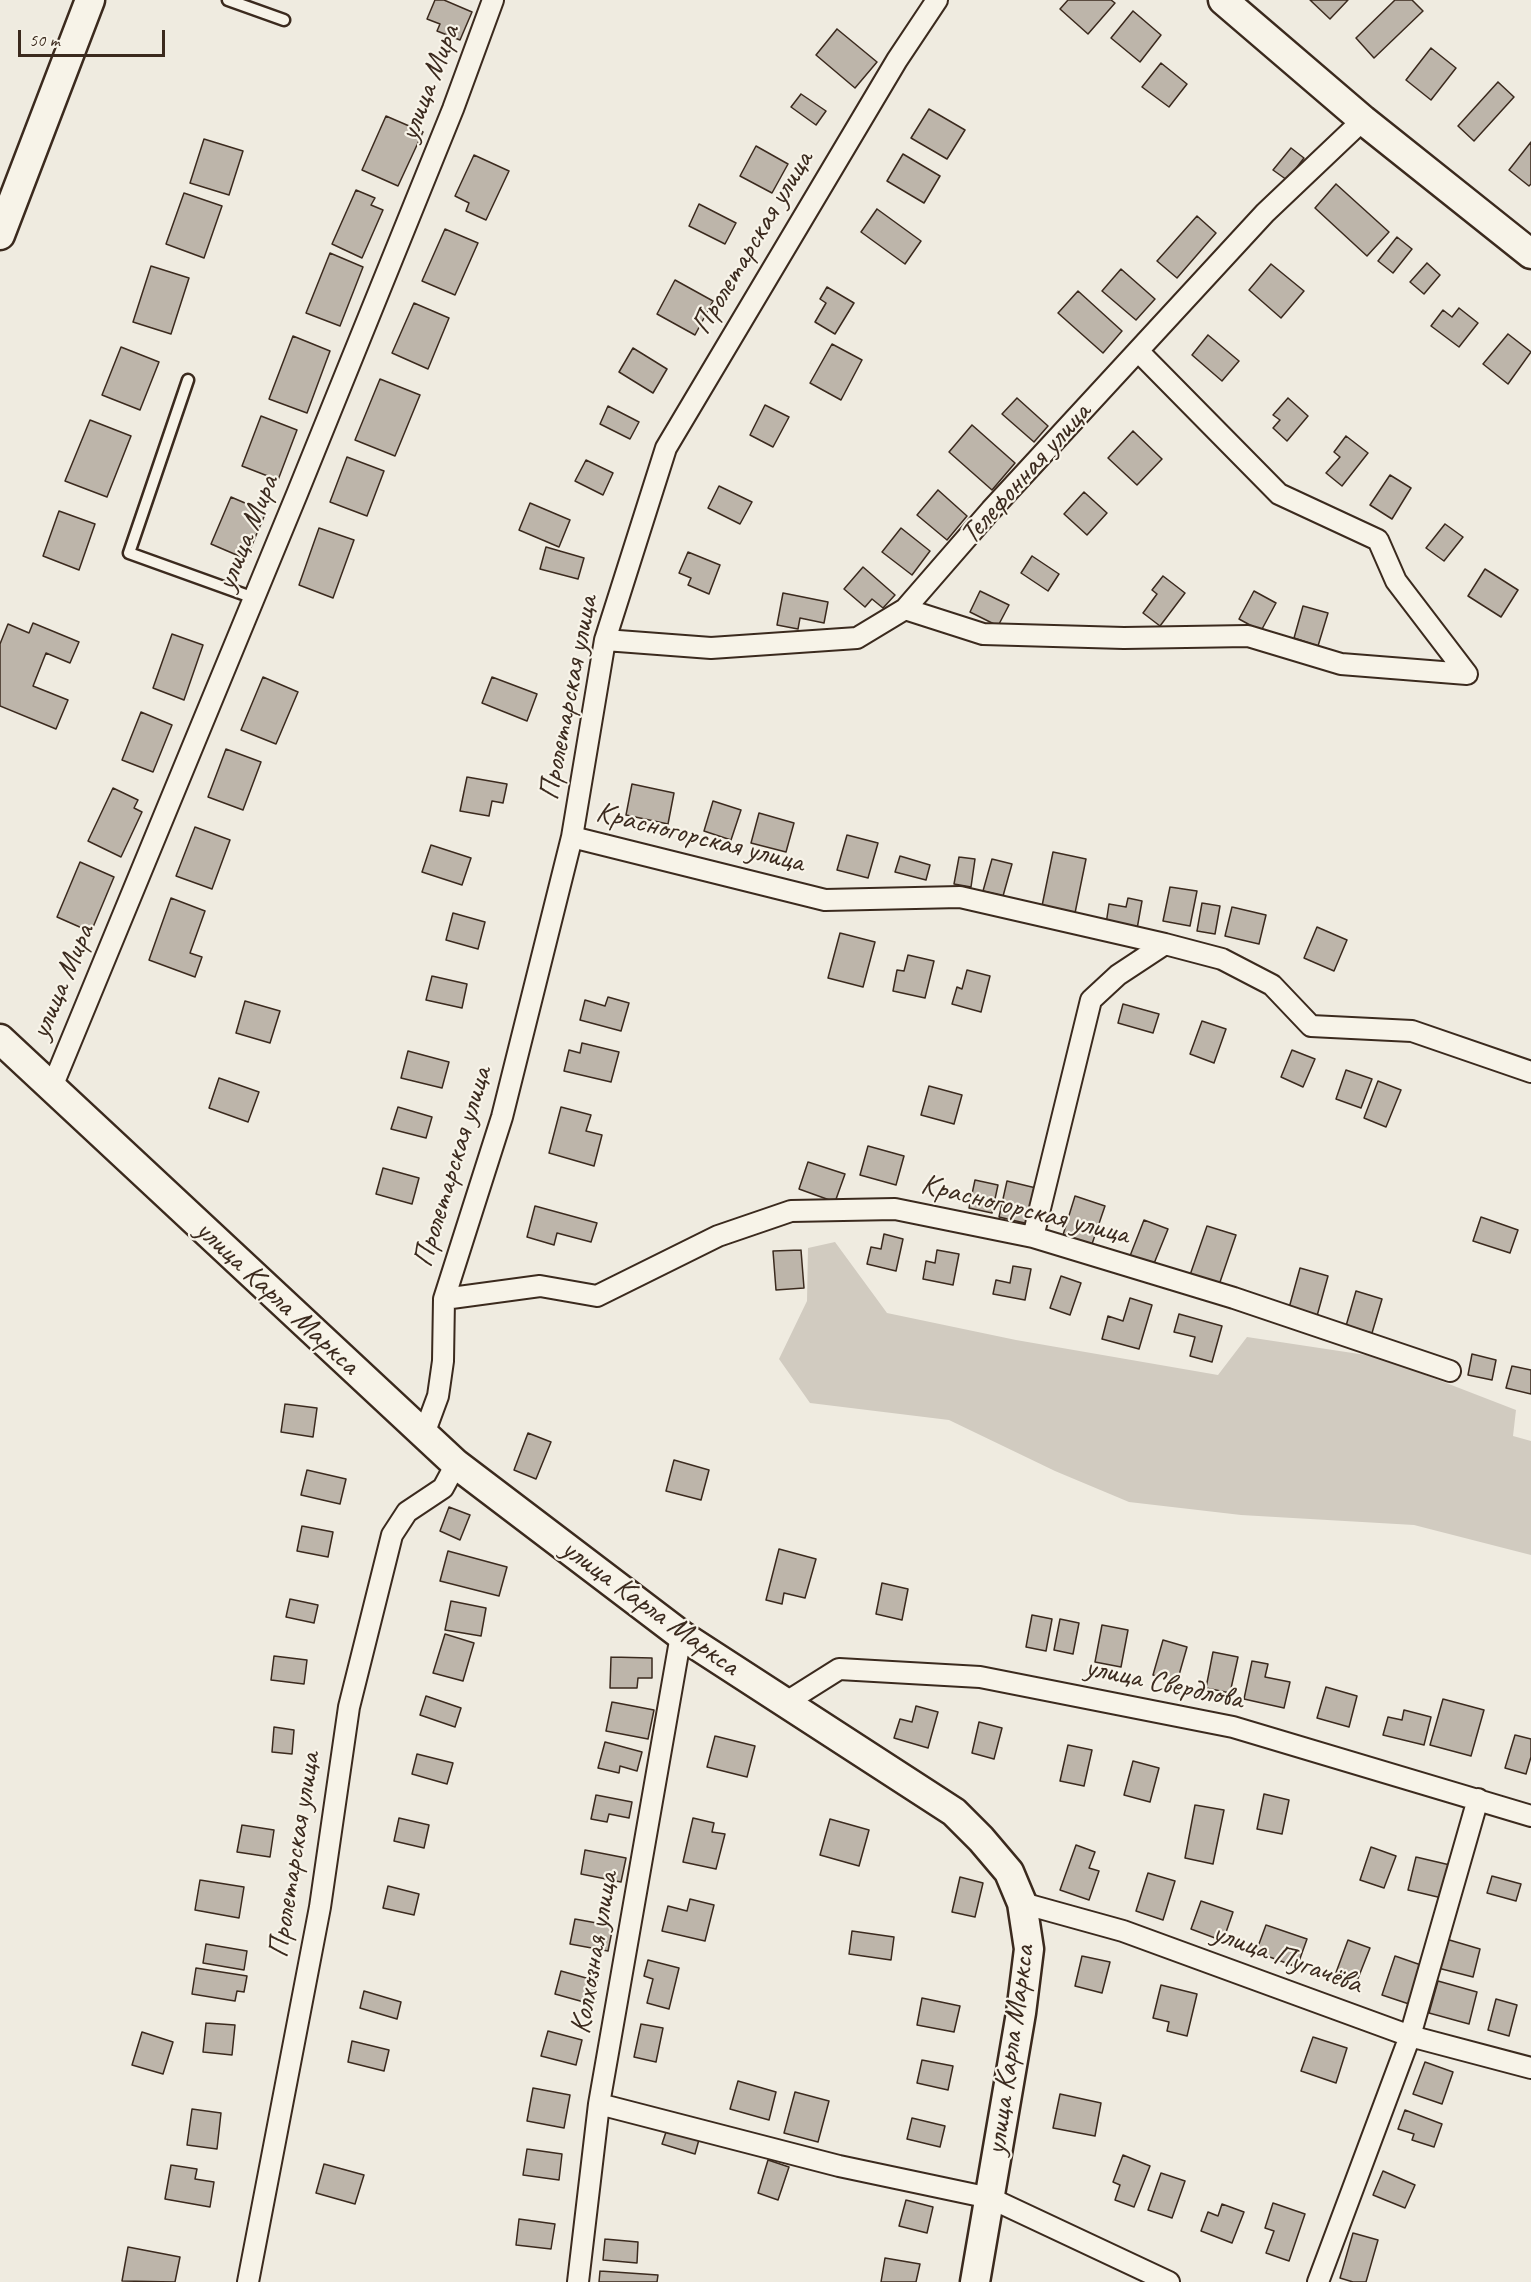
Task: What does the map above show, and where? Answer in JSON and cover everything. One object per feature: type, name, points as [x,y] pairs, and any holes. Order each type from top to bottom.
[{"type":"street","points":[[0,235],[90,0]]},
{"type":"street","name":"улица Мира","points":[[52,1086],[449,120],[493,0]]},
{"type":"street","name":"Пролетарская улица","points":[[424,1434],[438,1396],[443,1361],[444,1299],[502,1117],[572,837],[605,640],[666,448],[897,60],[937,0]]},
{"type":"street","points":[[1223,0],[1363,120],[1531,255]]},
{"type":"street","name":"Телефонная улица","points":[[605,640],[711,648],[857,638],[905,609],[991,510],[1265,213],[1363,120]]},
{"type":"street","points":[[905,609],[983,634],[1124,638],[1248,636],[1341,664],[1467,674],[1396,581],[1378,540],[1279,494],[1138,351]]},
{"type":"street","name":"Красногорская улица","points":[[572,837],[825,900],[960,897],[1165,944],[1222,959],[1272,985],[1311,1026],[1412,1031],[1531,1072]]},
{"type":"street","points":[[1033,1237],[1091,1000],[1118,975],[1165,944]]},
{"type":"street","name":"улица Карла Маркса","points":[[0,1039],[456,1464],[681,1635],[954,1812],[1009,1872],[1022,1903],[1029,1949],[1022,2013],[975,2282]]},
{"type":"street","name":"Красногорская улица","points":[[444,1299],[540,1286],[597,1296],[718,1236],[791,1211],[895,1209],[1033,1237],[1234,1298],[1450,1371]]},
{"type":"street","name":"Пролетарская улица","points":[[248,2282],[320,1907],[349,1707],[392,1534],[407,1512],[442,1488],[456,1464]]},
{"type":"street","name":"Колхозная улица","points":[[578,2282],[599,2104],[681,1635]]},
{"type":"street","name":"улица Свердлова","points":[[785,1703],[839,1669],[980,1677],[1233,1727],[1531,1816]]},
{"type":"street","points":[[1318,2282],[1410,2036],[1478,1799]]},
{"type":"street","name":"улица Пугачёва","points":[[1022,1903],[1123,1931],[1410,2036],[1531,2068]]},
{"type":"street","points":[[599,2104],[839,2166],[990,2198],[1169,2282]]},
{"type":"lane","points":[[228,0],[284,20]]},
{"type":"lane","points":[[188,380],[129,553],[254,598]]},
{"type":"shaded area","points":[[835,1242],[887,1313],[1016,1340],[1218,1375],[1247,1337],[1379,1357],[1516,1410],[1513,1436],[1531,1441],[1531,1555],[1414,1525],[1241,1515],[1129,1502],[1055,1471],[949,1420],[810,1403],[779,1359],[807,1301],[808,1248]]},
{"type":"building","points":[[435,0],[444,0],[472,12],[460,40],[437,31],[440,24],[427,19]]},
{"type":"building","points":[[1068,0],[1111,0],[1115,3],[1088,34],[1060,9]]},
{"type":"building","points":[[1310,0],[1348,0],[1330,19]]},
{"type":"building","points":[[1395,0],[1412,0],[1423,11],[1374,58],[1356,38]]},
{"type":"building","points":[[1133,11],[1161,35],[1140,62],[1111,38]]},
{"type":"building","points":[[837,29],[877,62],[855,88],[816,55]]},
{"type":"building","points":[[1431,48],[1456,68],[1431,100],[1406,80]]},
{"type":"building","points":[[1161,63],[1187,84],[1169,107],[1142,87]]},
{"type":"building","points":[[1498,82],[1514,97],[1474,141],[1458,126]]},
{"type":"building","points":[[801,94],[826,111],[816,125],[791,107]]},
{"type":"building","points":[[929,109],[965,130],[947,159],[911,138]]},
{"type":"building","points":[[386,116],[423,132],[398,186],[362,170]]},
{"type":"building","points":[[204,139],[243,151],[229,195],[190,183]]},
{"type":"building","points":[[1531,142],[1531,184],[1529,186],[1509,170]]},
{"type":"building","points":[[756,146],[788,164],[772,193],[740,176]]},
{"type":"building","points":[[1291,148],[1304,158],[1287,180],[1273,170]]},
{"type":"building","points":[[903,154],[940,176],[924,203],[887,181]]},
{"type":"building","points":[[474,155],[509,171],[486,220],[466,211],[469,203],[455,196]]},
{"type":"building","points":[[1336,184],[1389,232],[1367,256],[1315,208]]},
{"type":"building","points":[[356,190],[375,198],[371,205],[383,210],[362,258],[332,244]]},
{"type":"building","points":[[184,193],[222,206],[204,258],[166,244]]},
{"type":"building","points":[[699,204],[736,223],[725,244],[689,226]]},
{"type":"building","points":[[877,209],[921,241],[905,264],[861,232]]},
{"type":"building","points":[[1197,216],[1216,233],[1177,278],[1157,261]]},
{"type":"building","points":[[445,229],[478,243],[455,295],[422,281]]},
{"type":"building","points":[[1397,237],[1412,249],[1393,273],[1378,261]]},
{"type":"building","points":[[330,253],[363,267],[340,326],[306,313]]},
{"type":"building","points":[[1427,263],[1440,275],[1424,294],[1410,282]]},
{"type":"building","points":[[1271,264],[1304,291],[1281,318],[1249,290]]},
{"type":"building","points":[[151,266],[189,278],[171,334],[133,322]]},
{"type":"building","points":[[1121,269],[1155,299],[1136,320],[1102,291]]},
{"type":"building","points":[[675,280],[713,301],[695,335],[657,314]]},
{"type":"building","points":[[827,287],[854,303],[835,334],[815,322],[826,303],[820,299]]},
{"type":"building","points":[[1078,291],[1122,331],[1103,353],[1058,313]]},
{"type":"building","points":[[414,303],[449,318],[428,369],[392,353]]},
{"type":"building","points":[[1459,308],[1478,323],[1459,347],[1431,326],[1443,310],[1452,317]]},
{"type":"building","points":[[1508,334],[1531,352],[1508,384],[1483,364]]},
{"type":"building","points":[[1208,335],[1239,361],[1222,381],[1192,355]]},
{"type":"building","points":[[293,336],[330,351],[307,413],[269,399]]},
{"type":"building","points":[[832,344],[862,360],[841,400],[810,383]]},
{"type":"building","points":[[121,347],[159,362],[140,410],[102,395]]},
{"type":"building","points":[[633,348],[667,369],[653,393],[619,372]]},
{"type":"building","points":[[380,379],[420,395],[395,456],[355,440]]},
{"type":"building","points":[[1017,398],[1048,426],[1034,442],[1002,414]]},
{"type":"building","points":[[1288,398],[1308,416],[1287,441],[1273,428],[1280,420],[1273,415]]},
{"type":"building","points":[[765,405],[789,417],[773,447],[750,435]]},
{"type":"building","points":[[608,406],[639,422],[630,439],[600,424]]},
{"type":"building","points":[[261,416],[297,430],[278,480],[242,466]]},
{"type":"building","points":[[90,420],[131,436],[107,497],[65,481]]},
{"type":"building","points":[[972,425],[1015,463],[992,490],[949,452]]},
{"type":"building","points":[[1133,431],[1162,459],[1137,485],[1108,458]]},
{"type":"building","points":[[1346,436],[1368,453],[1342,486],[1326,473],[1340,457],[1334,452]]},
{"type":"building","points":[[347,457],[384,471],[367,516],[330,502]]},
{"type":"building","points":[[586,460],[613,473],[603,495],[575,481]]},
{"type":"building","points":[[1390,475],[1411,488],[1392,519],[1370,505]]},
{"type":"building","points":[[719,486],[752,502],[740,524],[708,508]]},
{"type":"building","points":[[938,490],[967,516],[947,540],[917,515]]},
{"type":"building","points":[[1084,492],[1107,513],[1087,535],[1064,514]]},
{"type":"building","points":[[231,497],[266,512],[246,559],[211,544]]},
{"type":"building","points":[[530,503],[570,520],[559,547],[519,530]]},
{"type":"building","points":[[59,511],[95,524],[79,570],[43,556]]},
{"type":"building","points":[[1445,524],[1463,537],[1444,561],[1426,548]]},
{"type":"building","points":[[319,528],[354,540],[333,598],[299,585]]},
{"type":"building","points":[[901,528],[930,551],[912,575],[882,552]]},
{"type":"building","points":[[546,547],[584,558],[578,579],[540,569]]},
{"type":"building","points":[[688,552],[720,565],[709,594],[688,585],[691,578],[679,573]]},
{"type":"building","points":[[1032,556],[1059,574],[1048,591],[1021,573]]},
{"type":"building","points":[[863,567],[895,595],[883,608],[872,599],[865,607],[844,589]]},
{"type":"building","points":[[1485,569],[1518,590],[1501,617],[1468,596]]},
{"type":"building","points":[[1163,576],[1185,593],[1160,626],[1143,613],[1157,594],[1152,590]]},
{"type":"building","points":[[980,591],[1009,605],[998,626],[970,612]]},
{"type":"building","points":[[1254,591],[1276,603],[1261,631],[1239,619]]},
{"type":"building","points":[[783,593],[828,602],[824,623],[800,618],[798,629],[777,625]]},
{"type":"building","points":[[1303,606],[1328,613],[1318,646],[1294,638]]},
{"type":"building","points":[[33,623],[79,642],[70,663],[46,653],[33,686],[68,700],[56,729],[0,706],[0,644],[8,624],[29,633]]},
{"type":"building","points":[[172,634],[203,645],[184,700],[153,688]]},
{"type":"building","points":[[263,677],[298,692],[276,744],[241,730]]},
{"type":"building","points":[[492,677],[537,694],[527,721],[482,703]]},
{"type":"building","points":[[141,712],[172,725],[153,772],[122,760]]},
{"type":"building","points":[[226,749],[261,762],[243,810],[208,797]]},
{"type":"building","points":[[467,777],[507,784],[503,803],[492,801],[489,816],[460,811]]},
{"type":"building","points":[[632,784],[674,793],[668,824],[626,815]]},
{"type":"building","points":[[113,788],[138,800],[134,808],[142,812],[121,857],[88,841]]},
{"type":"building","points":[[713,801],[741,810],[731,840],[704,831]]},
{"type":"building","points":[[759,813],[794,823],[786,852],[751,843]]},
{"type":"building","points":[[195,827],[230,840],[212,889],[176,876]]},
{"type":"building","points":[[847,835],[878,843],[868,878],[837,870]]},
{"type":"building","points":[[431,845],[471,858],[462,885],[422,872]]},
{"type":"building","points":[[1053,852],[1086,859],[1075,913],[1042,906]]},
{"type":"building","points":[[900,856],[930,865],[926,880],[895,872]]},
{"type":"building","points":[[959,857],[975,859],[971,887],[954,884]]},
{"type":"building","points":[[992,859],[1012,864],[1003,896],[983,891]]},
{"type":"building","points":[[80,862],[114,877],[91,932],[57,917]]},
{"type":"building","points":[[1170,887],[1197,891],[1190,926],[1163,921]]},
{"type":"building","points":[[171,898],[205,911],[190,953],[202,957],[195,977],[149,960]]},
{"type":"building","points":[[1128,898],[1142,901],[1137,929],[1106,924],[1109,904],[1126,907]]},
{"type":"building","points":[[1202,903],[1220,906],[1215,934],[1197,931]]},
{"type":"building","points":[[1232,907],[1266,915],[1259,944],[1225,936]]},
{"type":"building","points":[[453,913],[485,922],[478,949],[446,940]]},
{"type":"building","points":[[1317,927],[1347,940],[1334,971],[1304,958]]},
{"type":"building","points":[[840,933],[875,942],[863,987],[828,978]]},
{"type":"building","points":[[908,955],[934,961],[925,998],[893,991],[897,970],[904,971]]},
{"type":"building","points":[[967,970],[990,976],[981,1012],[952,1004],[957,987],[962,989]]},
{"type":"building","points":[[432,976],[467,984],[462,1008],[426,1000]]},
{"type":"building","points":[[608,997],[629,1003],[621,1031],[580,1020],[585,1000],[605,1006]]},
{"type":"building","points":[[245,1001],[280,1011],[270,1043],[236,1033]]},
{"type":"building","points":[[1123,1004],[1159,1014],[1153,1033],[1118,1023]]},
{"type":"building","points":[[1202,1021],[1226,1029],[1214,1063],[1190,1054]]},
{"type":"building","points":[[582,1043],[619,1052],[611,1082],[564,1071],[569,1050],[580,1053]]},
{"type":"building","points":[[1292,1050],[1315,1059],[1303,1087],[1281,1077]]},
{"type":"building","points":[[408,1051],[449,1062],[442,1088],[401,1078]]},
{"type":"building","points":[[1346,1070],[1372,1079],[1361,1108],[1336,1099]]},
{"type":"building","points":[[219,1078],[259,1092],[248,1122],[209,1108]]},
{"type":"building","points":[[1378,1081],[1401,1090],[1386,1127],[1364,1118]]},
{"type":"building","points":[[929,1086],[962,1095],[954,1124],[921,1115]]},
{"type":"building","points":[[398,1107],[432,1117],[426,1138],[391,1129]]},
{"type":"building","points":[[561,1107],[591,1115],[586,1131],[602,1135],[594,1166],[549,1153]]},
{"type":"building","points":[[868,1146],[904,1156],[896,1185],[860,1175]]},
{"type":"building","points":[[808,1162],[845,1174],[835,1202],[799,1189]]},
{"type":"building","points":[[383,1168],[419,1178],[412,1204],[376,1194]]},
{"type":"building","points":[[975,1180],[998,1185],[992,1213],[969,1208]]},
{"type":"building","points":[[1007,1181],[1036,1188],[1029,1224],[999,1217]]},
{"type":"building","points":[[1075,1196],[1105,1206],[1092,1244],[1063,1235]]},
{"type":"building","points":[[535,1206],[597,1223],[591,1242],[557,1233],[554,1245],[527,1237]]},
{"type":"building","points":[[1481,1217],[1518,1230],[1510,1253],[1473,1241]]},
{"type":"building","points":[[1144,1220],[1168,1229],[1153,1266],[1130,1256]]},
{"type":"building","points":[[1207,1226],[1236,1235],[1219,1285],[1190,1275]]},
{"type":"building","points":[[884,1234],[903,1239],[896,1271],[867,1264],[871,1247],[881,1249]]},
{"type":"building","points":[[801,1250],[804,1288],[776,1290],[773,1251]]},
{"type":"building","points":[[937,1250],[959,1254],[953,1285],[923,1279],[926,1261],[935,1263]]},
{"type":"building","points":[[1013,1266],[1031,1269],[1025,1300],[993,1294],[996,1280],[1010,1283]]},
{"type":"building","points":[[1300,1268],[1328,1276],[1317,1316],[1289,1308]]},
{"type":"building","points":[[1061,1276],[1081,1283],[1070,1315],[1050,1308]]},
{"type":"building","points":[[1356,1291],[1382,1299],[1372,1333],[1346,1326]]},
{"type":"building","points":[[1130,1298],[1152,1305],[1139,1349],[1102,1339],[1108,1316],[1123,1321]]},
{"type":"building","points":[[1179,1314],[1222,1326],[1212,1362],[1190,1356],[1195,1337],[1174,1332]]},
{"type":"building","points":[[1472,1354],[1496,1360],[1492,1380],[1468,1375]]},
{"type":"building","points":[[1512,1366],[1531,1370],[1531,1394],[1506,1388]]},
{"type":"building","points":[[285,1404],[317,1408],[313,1437],[281,1432]]},
{"type":"building","points":[[528,1433],[551,1442],[536,1479],[514,1470]]},
{"type":"building","points":[[674,1460],[709,1470],[701,1500],[666,1491]]},
{"type":"building","points":[[307,1470],[346,1479],[340,1504],[301,1495]]},
{"type":"building","points":[[449,1507],[470,1515],[460,1540],[440,1531]]},
{"type":"building","points":[[302,1526],[333,1532],[328,1557],[297,1551]]},
{"type":"building","points":[[779,1549],[816,1559],[805,1598],[784,1593],[782,1604],[766,1600]]},
{"type":"building","points":[[448,1551],[507,1567],[499,1596],[440,1581]]},
{"type":"building","points":[[882,1583],[908,1589],[902,1620],[876,1614]]},
{"type":"building","points":[[290,1599],[318,1605],[314,1623],[286,1617]]},
{"type":"building","points":[[451,1601],[486,1608],[481,1636],[445,1630]]},
{"type":"building","points":[[1032,1615],[1052,1619],[1046,1651],[1026,1647]]},
{"type":"building","points":[[1060,1619],[1079,1623],[1073,1654],[1054,1650]]},
{"type":"building","points":[[1102,1625],[1128,1630],[1121,1667],[1095,1662]]},
{"type":"building","points":[[445,1634],[474,1643],[463,1681],[433,1673]]},
{"type":"building","points":[[1163,1640],[1187,1647],[1177,1682],[1153,1675]]},
{"type":"building","points":[[1213,1652],[1238,1657],[1230,1693],[1206,1688]]},
{"type":"building","points":[[274,1656],[307,1660],[304,1684],[271,1680]]},
{"type":"building","points":[[611,1657],[652,1658],[652,1678],[638,1678],[637,1688],[610,1688]]},
{"type":"building","points":[[1252,1661],[1268,1664],[1265,1677],[1290,1682],[1284,1708],[1244,1699]]},
{"type":"building","points":[[1326,1687],[1357,1696],[1349,1727],[1317,1718]]},
{"type":"building","points":[[426,1696],[461,1708],[455,1727],[420,1715]]},
{"type":"building","points":[[1443,1699],[1484,1710],[1471,1756],[1430,1745]]},
{"type":"building","points":[[612,1702],[654,1710],[648,1739],[606,1731]]},
{"type":"building","points":[[916,1706],[938,1712],[928,1748],[894,1738],[900,1719],[912,1722]]},
{"type":"building","points":[[1404,1710],[1431,1717],[1424,1745],[1383,1735],[1388,1717],[1402,1720]]},
{"type":"building","points":[[979,1722],[1002,1728],[994,1759],[972,1753]]},
{"type":"building","points":[[274,1727],[294,1730],[292,1754],[272,1752]]},
{"type":"building","points":[[1515,1735],[1531,1739],[1531,1757],[1526,1774],[1505,1768]]},
{"type":"building","points":[[715,1736],[755,1746],[747,1777],[707,1767]]},
{"type":"building","points":[[605,1742],[642,1752],[637,1771],[620,1766],[619,1773],[598,1768]]},
{"type":"building","points":[[1068,1745],[1092,1750],[1084,1786],[1060,1781]]},
{"type":"building","points":[[417,1754],[453,1763],[447,1784],[412,1774]]},
{"type":"building","points":[[1133,1761],[1159,1768],[1150,1802],[1124,1795]]},
{"type":"building","points":[[1264,1794],[1289,1800],[1282,1834],[1257,1829]]},
{"type":"building","points":[[596,1795],[632,1802],[629,1818],[609,1814],[607,1822],[591,1819]]},
{"type":"building","points":[[1195,1805],[1224,1810],[1213,1864],[1185,1858]]},
{"type":"building","points":[[399,1818],[429,1825],[424,1848],[394,1841]]},
{"type":"building","points":[[693,1818],[714,1823],[712,1832],[725,1834],[716,1869],[683,1862]]},
{"type":"building","points":[[830,1819],[869,1830],[859,1866],[820,1855]]},
{"type":"building","points":[[242,1825],[274,1830],[270,1857],[237,1852]]},
{"type":"building","points":[[1076,1845],[1095,1852],[1089,1868],[1099,1871],[1089,1900],[1060,1890]]},
{"type":"building","points":[[1371,1847],[1396,1856],[1384,1888],[1360,1880]]},
{"type":"building","points":[[585,1850],[626,1858],[621,1882],[581,1874]]},
{"type":"building","points":[[1416,1857],[1450,1865],[1442,1898],[1408,1890]]},
{"type":"building","points":[[1148,1873],[1175,1881],[1163,1920],[1136,1911]]},
{"type":"building","points":[[1492,1876],[1521,1884],[1516,1901],[1487,1893]]},
{"type":"building","points":[[960,1877],[983,1883],[975,1917],[952,1912]]},
{"type":"building","points":[[200,1880],[244,1887],[239,1918],[195,1910]]},
{"type":"building","points":[[388,1886],[419,1894],[414,1915],[383,1908]]},
{"type":"building","points":[[690,1899],[714,1905],[705,1941],[662,1931],[668,1906],[687,1911]]},
{"type":"building","points":[[1201,1901],[1233,1912],[1223,1941],[1191,1929]]},
{"type":"building","points":[[575,1919],[613,1926],[608,1951],[570,1944]]},
{"type":"building","points":[[1266,1925],[1307,1939],[1297,1967],[1256,1952]]},
{"type":"building","points":[[852,1931],[894,1937],[891,1960],[849,1954]]},
{"type":"building","points":[[1446,1939],[1480,1949],[1473,1977],[1438,1968]]},
{"type":"building","points":[[1348,1940],[1370,1948],[1355,1986],[1334,1978]]},
{"type":"building","points":[[206,1944],[247,1951],[244,1970],[203,1963]]},
{"type":"building","points":[[1082,1956],[1110,1962],[1102,1993],[1075,1986]]},
{"type":"building","points":[[1395,1956],[1421,1965],[1409,2004],[1382,1995]]},
{"type":"building","points":[[648,1960],[679,1968],[669,2009],[647,2003],[653,1979],[644,1976]]},
{"type":"building","points":[[196,1968],[247,1976],[244,1992],[237,1991],[235,2001],[192,1994]]},
{"type":"building","points":[[561,1971],[597,1981],[591,2004],[555,1994]]},
{"type":"building","points":[[1438,1981],[1477,1992],[1469,2024],[1429,2013]]},
{"type":"building","points":[[1161,1985],[1197,1994],[1187,2036],[1167,2031],[1169,2022],[1153,2018]]},
{"type":"building","points":[[364,1991],[401,2002],[397,2019],[360,2008]]},
{"type":"building","points":[[922,1998],[960,2006],[954,2032],[917,2025]]},
{"type":"building","points":[[1496,1999],[1517,2005],[1509,2036],[1488,2030]]},
{"type":"building","points":[[206,2023],[235,2025],[232,2055],[203,2052]]},
{"type":"building","points":[[641,2024],[663,2028],[656,2062],[634,2057]]},
{"type":"building","points":[[548,2031],[582,2040],[576,2065],[541,2056]]},
{"type":"building","points":[[142,2032],[173,2042],[163,2074],[132,2065]]},
{"type":"building","points":[[1313,2037],[1347,2048],[1336,2083],[1301,2071]]},
{"type":"building","points":[[352,2041],[389,2050],[384,2071],[348,2062]]},
{"type":"building","points":[[922,2060],[953,2066],[948,2090],[917,2083]]},
{"type":"building","points":[[1425,2062],[1453,2072],[1442,2104],[1413,2094]]},
{"type":"building","points":[[738,2081],[776,2092],[769,2120],[730,2109]]},
{"type":"building","points":[[533,2088],[570,2095],[564,2128],[527,2121]]},
{"type":"building","points":[[795,2092],[829,2101],[818,2142],[784,2133]]},
{"type":"building","points":[[1060,2094],[1101,2103],[1095,2136],[1053,2128]]},
{"type":"building","points":[[192,2109],[221,2113],[217,2149],[187,2145]]},
{"type":"building","points":[[1405,2110],[1442,2124],[1434,2147],[1412,2140],[1414,2134],[1398,2129]]},
{"type":"building","points":[[912,2118],[945,2126],[940,2147],[907,2139]]},
{"type":"building","points":[[668,2126],[700,2136],[695,2154],[662,2144]]},
{"type":"building","points":[[527,2149],[562,2154],[559,2180],[523,2175]]},
{"type":"building","points":[[1123,2155],[1150,2166],[1134,2207],[1115,2200],[1120,2185],[1113,2182]]},
{"type":"building","points":[[768,2160],[789,2167],[778,2200],[758,2193]]},
{"type":"building","points":[[324,2164],[364,2175],[355,2204],[316,2193]]},
{"type":"building","points":[[171,2165],[197,2169],[195,2179],[214,2182],[210,2207],[165,2199]]},
{"type":"building","points":[[1383,2171],[1415,2185],[1405,2208],[1373,2195]]},
{"type":"building","points":[[1161,2173],[1185,2181],[1172,2218],[1148,2210]]},
{"type":"building","points":[[906,2200],[933,2207],[927,2233],[899,2226]]},
{"type":"building","points":[[1273,2203],[1305,2214],[1289,2261],[1266,2253],[1274,2231],[1265,2228]]},
{"type":"building","points":[[1222,2204],[1244,2212],[1232,2243],[1201,2231],[1208,2212],[1218,2216]]},
{"type":"building","points":[[519,2219],[555,2224],[551,2249],[516,2245]]},
{"type":"building","points":[[1353,2233],[1378,2240],[1366,2282],[1353,2282],[1340,2278]]},
{"type":"building","points":[[605,2239],[638,2242],[637,2263],[603,2260]]},
{"type":"building","points":[[128,2247],[180,2257],[175,2282],[122,2281]]},
{"type":"building","points":[[885,2258],[920,2264],[916,2282],[881,2282]]},
{"type":"building","points":[[600,2271],[658,2275],[657,2282],[599,2282]]}]
